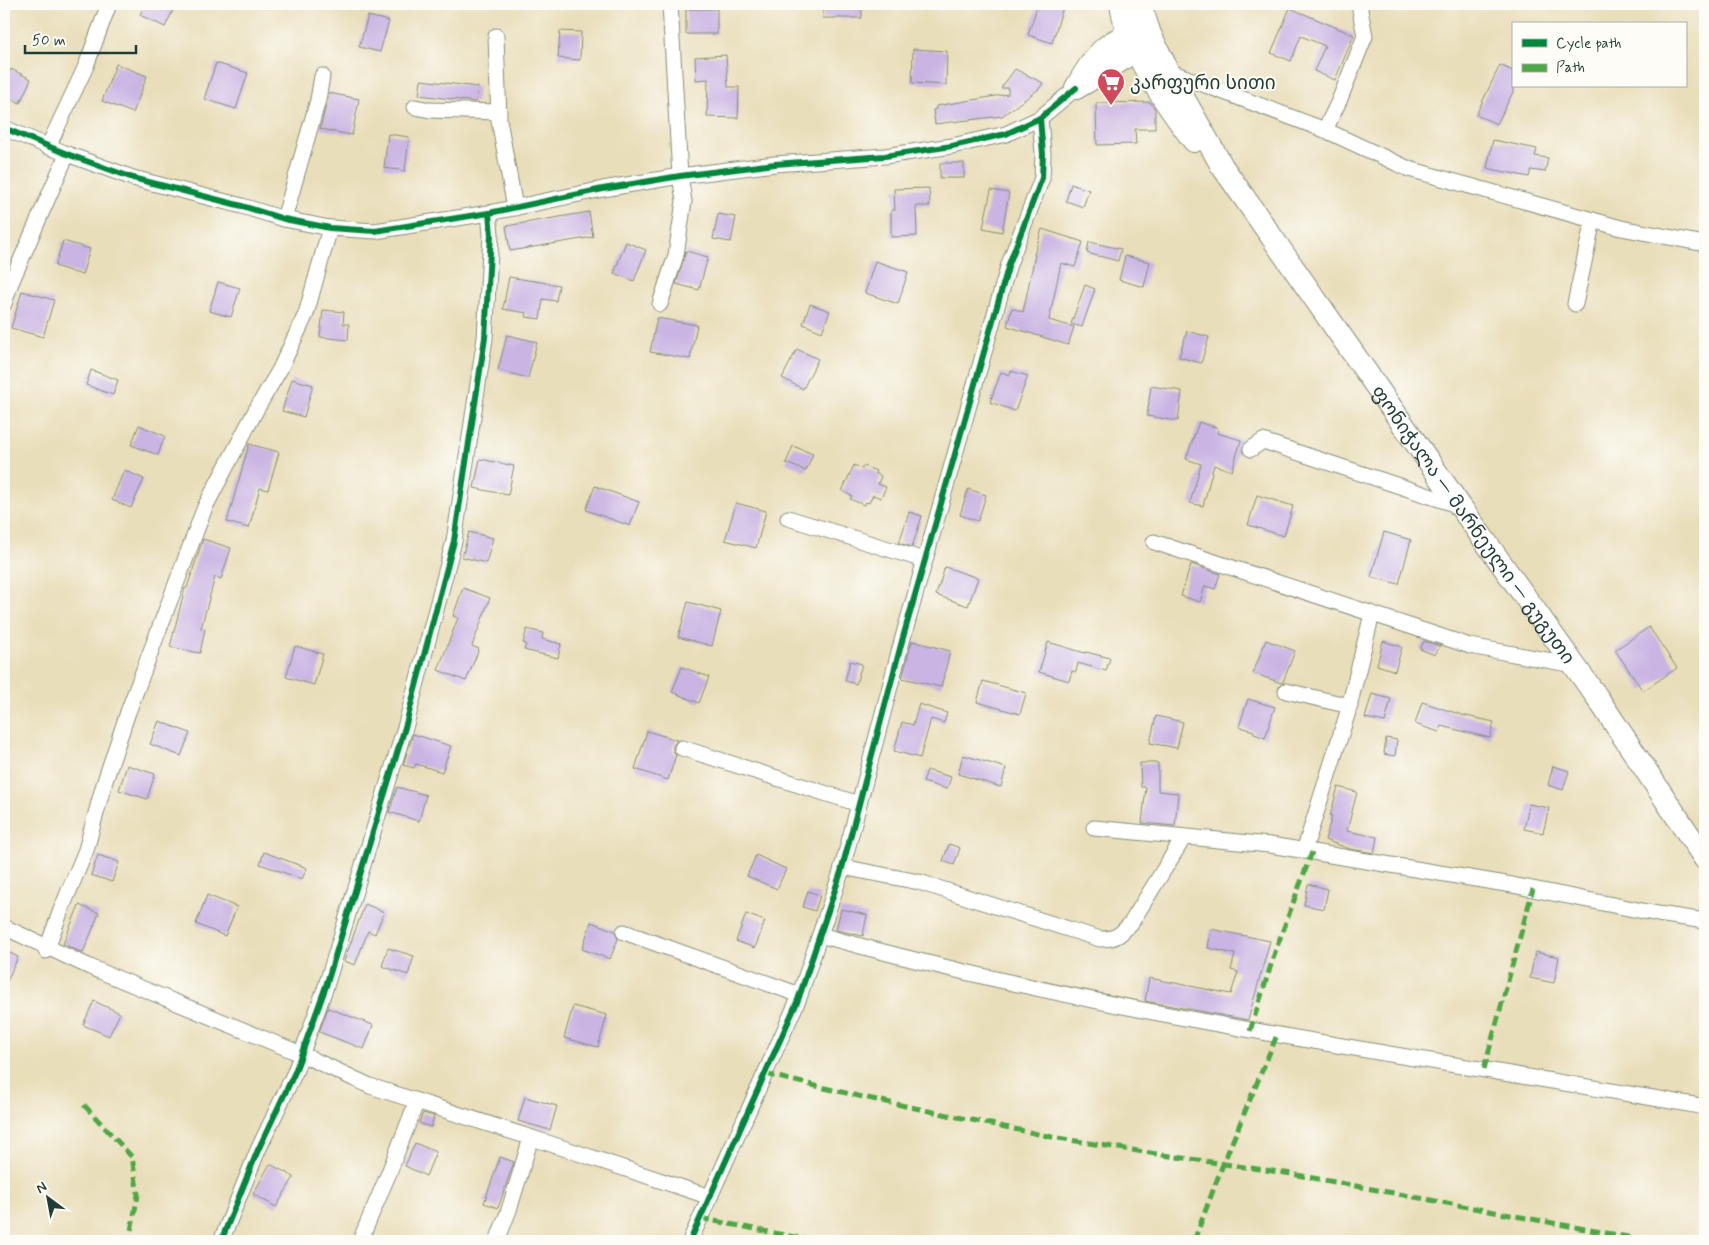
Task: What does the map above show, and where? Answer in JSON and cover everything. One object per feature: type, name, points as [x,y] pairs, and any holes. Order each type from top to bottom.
[{"type":"highway","name":"ფონიჭალა — მარნეული — გუგუთი","points":[[1127,4],[1139,39],[1141,59],[1174,114],[1216,169],[1240,192]]},
{"type":"highway","points":[[1076,88],[1088,65],[1109,44],[1127,4]]},
{"type":"highway","name":"ფონიჭალა — მარნეული — გუგუთი","points":[[1139,39],[1168,71],[1222,166],[1460,506],[1574,665],[1705,858]]},
{"type":"highway","points":[[1109,44],[1139,39]]},
{"type":"highway","points":[[1076,88],[1108,70],[1129,53],[1139,39]]},
{"type":"street","points":[[48,147],[86,66],[109,4]]},
{"type":"street","points":[[660,304],[676,256],[684,201],[680,176],[670,4]]},
{"type":"street","points":[[1325,130],[1339,101],[1365,36],[1360,4]]},
{"type":"street","points":[[496,36],[499,112],[515,208]]},
{"type":"street","points":[[1168,71],[1325,130],[1409,169],[1621,228],[1705,244]]},
{"type":"street","points":[[284,219],[318,100],[322,76]]},
{"type":"street","points":[[4,128],[48,147],[133,178],[242,206],[284,219],[330,228],[375,231],[488,213],[680,176],[775,164],[885,156],[952,146],[1006,134],[1040,118],[1076,88]]},
{"type":"street","points":[[415,107],[430,110],[499,112]]},
{"type":"street","points":[[690,1241],[800,995],[842,867],[924,560],[1009,264],[1042,178],[1044,154],[1040,118]]},
{"type":"street","points":[[4,304],[39,216],[67,154]]},
{"type":"street","points":[[221,1241],[258,1150],[295,1072],[326,986],[404,733],[454,541],[485,338],[491,235],[488,213]]},
{"type":"street","points":[[1575,304],[1593,220]]},
{"type":"street","points":[[47,950],[86,850],[104,784],[128,712],[205,508],[256,410],[280,369],[306,314],[330,228]]},
{"type":"street","points":[[1251,449],[1264,441],[1460,506]]},
{"type":"street","points":[[788,518],[924,560]]},
{"type":"street","points":[[1154,542],[1470,646],[1574,665]]},
{"type":"street","points":[[1304,851],[1350,706],[1372,614]]},
{"type":"street","points":[[1286,691],[1350,706]]},
{"type":"street","points":[[682,748],[859,804]]},
{"type":"street","points":[[1094,828],[1270,845],[1512,885],[1658,914],[1705,921]]},
{"type":"street","points":[[842,867],[919,882],[1100,939],[1113,939],[1131,922],[1184,837]]},
{"type":"street","points":[[4,927],[47,950],[301,1054],[370,1086],[710,1197]]},
{"type":"street","points":[[624,932],[800,995]]},
{"type":"street","points":[[820,935],[903,958],[1180,1018],[1705,1107]]},
{"type":"street","points":[[360,1241],[416,1101]]},
{"type":"street","points":[[497,1241],[509,1210],[531,1138]]},
{"type":"building","points":[[145,4],[176,4],[165,27],[140,15]]},
{"type":"building","points":[[824,4],[862,5],[862,18],[823,18]]},
{"type":"building","points":[[1038,4],[1064,4],[1052,43],[1028,35]]},
{"type":"building","points":[[1290,8],[1354,35],[1335,80],[1314,71],[1325,46],[1301,36],[1291,61],[1271,53]]},
{"type":"building","points":[[686,9],[717,9],[717,34],[686,34]]},
{"type":"building","points":[[368,16],[389,21],[380,52],[359,47]]},
{"type":"building","points":[[560,31],[581,32],[580,60],[558,58]]},
{"type":"building","points":[[913,49],[947,51],[946,85],[912,83]]},
{"type":"building","points":[[726,55],[728,87],[739,87],[738,118],[707,117],[708,79],[696,80],[695,57]]},
{"type":"building","points":[[216,63],[248,73],[236,109],[204,99]]},
{"type":"building","points":[[116,64],[147,76],[133,113],[102,101]]},
{"type":"building","points":[[1500,65],[1512,71],[1513,92],[1497,124],[1476,115]]},
{"type":"building","points":[[11,69],[31,79],[20,103],[4,95],[4,84]]},
{"type":"building","points":[[1015,69],[1043,83],[1039,89],[1002,116],[935,124],[933,110],[936,109],[936,106],[1008,94],[1008,88],[1001,88]]},
{"type":"building","points":[[421,80],[478,87],[476,102],[419,95]]},
{"type":"building","points":[[329,93],[359,99],[352,135],[320,129]]},
{"type":"building","points":[[1150,102],[1155,109],[1155,129],[1135,129],[1136,144],[1097,145],[1096,103]]},
{"type":"building","points":[[388,134],[409,137],[405,171],[384,168]]},
{"type":"building","points":[[1493,140],[1537,149],[1535,156],[1548,158],[1545,172],[1531,170],[1529,177],[1487,168]]},
{"type":"building","points":[[940,163],[964,163],[964,178],[940,178]]},
{"type":"building","points":[[1071,184],[1089,190],[1083,207],[1066,201]]},
{"type":"building","points":[[929,188],[930,206],[916,206],[917,236],[891,237],[891,210],[895,210],[894,189]]},
{"type":"building","points":[[991,190],[1009,193],[1002,232],[983,228]]},
{"type":"building","points":[[589,212],[593,237],[510,251],[506,226]]},
{"type":"building","points":[[718,214],[736,217],[731,242],[713,239]]},
{"type":"building","points":[[1042,229],[1083,242],[1075,267],[1061,263],[1049,320],[1074,327],[1068,345],[1007,326],[1012,308],[1023,312],[1034,255]]},
{"type":"building","points":[[63,241],[90,249],[82,275],[55,266]]},
{"type":"building","points":[[626,242],[646,250],[634,281],[614,273]]},
{"type":"building","points":[[1089,242],[1121,249],[1118,261],[1087,253]]},
{"type":"building","points":[[686,251],[708,257],[699,290],[676,284]]},
{"type":"building","points":[[1125,256],[1150,262],[1144,287],[1119,280]]},
{"type":"building","points":[[875,261],[908,272],[898,304],[865,293]]},
{"type":"building","points":[[509,277],[559,285],[556,301],[543,299],[540,319],[526,317],[527,313],[503,309]]},
{"type":"building","points":[[218,282],[240,288],[231,317],[209,311]]},
{"type":"building","points":[[1085,285],[1095,289],[1082,327],[1071,324]]},
{"type":"building","points":[[22,291],[54,300],[43,337],[11,328]]},
{"type":"building","points":[[810,304],[830,311],[822,332],[803,324]]},
{"type":"building","points":[[323,310],[344,312],[343,324],[349,324],[348,340],[320,337]]},
{"type":"building","points":[[657,318],[697,325],[690,359],[650,352]]},
{"type":"building","points":[[1187,331],[1209,337],[1201,363],[1179,357]]},
{"type":"building","points":[[507,335],[537,342],[528,378],[498,370]]},
{"type":"building","points":[[797,349],[818,359],[803,389],[782,378]]},
{"type":"building","points":[[91,370],[118,380],[113,395],[86,385]]},
{"type":"building","points":[[1011,371],[1028,376],[1015,411],[990,402],[1001,372],[1010,375]]},
{"type":"building","points":[[292,379],[313,385],[304,417],[282,411]]},
{"type":"building","points":[[1151,386],[1182,391],[1178,421],[1147,416]]},
{"type":"building","points":[[1199,422],[1218,428],[1217,433],[1241,440],[1232,471],[1214,465],[1203,506],[1190,503],[1201,464],[1186,459]]},
{"type":"building","points":[[139,425],[165,436],[158,455],[131,445]]},
{"type":"building","points":[[249,444],[279,452],[268,490],[260,488],[249,528],[227,522]]},
{"type":"building","points":[[793,446],[813,454],[806,471],[786,463]]},
{"type":"building","points":[[480,459],[514,466],[508,495],[474,488]]},
{"type":"building","points":[[854,465],[862,469],[864,466],[876,471],[875,473],[881,476],[878,484],[886,487],[881,498],[873,495],[869,503],[866,502],[864,505],[850,499],[852,496],[842,491]]},
{"type":"building","points":[[124,470],[144,479],[131,508],[112,500]]},
{"type":"building","points":[[595,486],[639,502],[630,526],[586,510]]},
{"type":"building","points":[[968,489],[986,495],[978,521],[960,515]]},
{"type":"building","points":[[1257,495],[1293,506],[1284,536],[1248,525]]},
{"type":"building","points":[[736,503],[766,511],[756,548],[725,540]]},
{"type":"building","points":[[909,512],[922,516],[912,547],[899,543]]},
{"type":"building","points":[[469,532],[493,538],[486,563],[462,557]]},
{"type":"building","points":[[1384,532],[1411,540],[1399,584],[1371,577]]},
{"type":"building","points":[[203,539],[231,548],[221,579],[215,577],[201,628],[205,629],[200,653],[170,647],[185,588],[187,588]]},
{"type":"building","points":[[1191,564],[1220,574],[1215,589],[1205,586],[1200,602],[1181,596]]},
{"type":"building","points":[[945,567],[978,578],[968,606],[936,595]]},
{"type":"building","points":[[463,588],[490,598],[472,646],[479,649],[466,681],[438,670],[458,618],[453,616]]},
{"type":"building","points":[[688,602],[721,611],[712,646],[678,637]]},
{"type":"building","points":[[1649,627],[1677,668],[1643,691],[1615,650]]},
{"type":"building","points":[[527,629],[543,633],[542,639],[561,644],[558,658],[524,650],[526,644],[523,643]]},
{"type":"building","points":[[1266,640],[1295,651],[1281,683],[1253,673]]},
{"type":"building","points":[[912,641],[950,651],[941,687],[902,678]]},
{"type":"building","points":[[1383,641],[1402,647],[1395,671],[1377,665]]},
{"type":"building","points":[[1424,641],[1440,646],[1435,655],[1420,649]]},
{"type":"building","points":[[1048,642],[1110,658],[1106,671],[1078,663],[1076,672],[1072,671],[1069,681],[1039,672]]},
{"type":"building","points":[[295,646],[323,654],[314,685],[286,677]]},
{"type":"building","points":[[850,661],[862,664],[856,684],[845,681]]},
{"type":"building","points":[[682,667],[709,677],[699,703],[672,692]]},
{"type":"building","points":[[983,681],[1026,693],[1020,714],[977,702]]},
{"type":"building","points":[[1372,694],[1391,699],[1385,722],[1365,718]]},
{"type":"building","points":[[1248,699],[1275,707],[1265,738],[1254,734],[1254,731],[1239,727]]},
{"type":"building","points":[[1422,702],[1462,715],[1494,722],[1490,738],[1441,726],[1439,732],[1415,724]]},
{"type":"building","points":[[919,704],[947,713],[944,723],[931,719],[920,758],[894,751],[902,722],[913,725]]},
{"type":"building","points":[[1156,716],[1183,722],[1177,748],[1150,743]]},
{"type":"building","points":[[159,721],[190,733],[181,756],[150,744]]},
{"type":"building","points":[[647,731],[677,740],[673,746],[676,755],[668,780],[635,769]]},
{"type":"building","points":[[413,734],[451,746],[442,772],[416,764],[414,768],[403,765]]},
{"type":"building","points":[[1386,738],[1397,740],[1395,756],[1384,754]]},
{"type":"building","points":[[963,755],[1006,768],[1001,787],[958,774]]},
{"type":"building","points":[[1140,763],[1158,763],[1158,791],[1178,793],[1175,826],[1142,823],[1146,787],[1141,787]]},
{"type":"building","points":[[127,765],[155,774],[147,799],[119,790]]},
{"type":"building","points":[[1553,766],[1569,771],[1563,790],[1548,785]]},
{"type":"building","points":[[927,770],[951,777],[947,789],[923,782]]},
{"type":"building","points":[[397,787],[426,795],[419,821],[389,812]]},
{"type":"building","points":[[1338,787],[1357,792],[1347,831],[1377,837],[1374,853],[1350,849],[1325,840]]},
{"type":"building","points":[[1529,804],[1549,808],[1543,833],[1524,829]]},
{"type":"building","points":[[949,844],[960,848],[954,865],[943,861]]},
{"type":"building","points":[[264,852],[307,868],[302,879],[260,864]]},
{"type":"building","points":[[98,855],[119,862],[112,882],[91,875]]},
{"type":"building","points":[[756,855],[786,869],[777,889],[747,876]]},
{"type":"building","points":[[1308,884],[1328,889],[1324,909],[1304,905]]},
{"type":"building","points":[[808,891],[820,895],[815,911],[803,907]]},
{"type":"building","points":[[207,895],[237,907],[225,936],[196,924]]},
{"type":"building","points":[[365,904],[384,912],[375,934],[368,931],[355,965],[344,961]]},
{"type":"building","points":[[79,905],[99,913],[83,953],[63,944]]},
{"type":"building","points":[[841,909],[867,915],[863,936],[836,930]]},
{"type":"building","points":[[746,914],[765,921],[755,948],[736,941]]},
{"type":"building","points":[[591,922],[615,931],[618,939],[610,959],[582,949]]},
{"type":"building","points":[[1211,929],[1270,941],[1248,1020],[1145,1001],[1149,978],[1231,994],[1238,972],[1231,970],[1235,954],[1208,948]]},
{"type":"building","points":[[388,948],[414,956],[408,975],[382,966]]},
{"type":"building","points":[[4,950],[18,957],[4,988]]},
{"type":"building","points":[[1535,952],[1559,957],[1554,983],[1530,978]]},
{"type":"building","points":[[94,1001],[120,1013],[109,1036],[83,1025]]},
{"type":"building","points":[[573,1006],[607,1015],[598,1047],[564,1038]]},
{"type":"building","points":[[328,1008],[373,1025],[364,1049],[319,1032]]},
{"type":"building","points":[[525,1097],[557,1106],[550,1130],[518,1121]]},
{"type":"building","points":[[423,1113],[434,1116],[431,1127],[419,1123]]},
{"type":"building","points":[[415,1143],[436,1152],[426,1176],[405,1166]]},
{"type":"building","points":[[500,1157],[514,1162],[498,1208],[484,1203]]},
{"type":"building","points":[[270,1164],[294,1177],[276,1207],[253,1194]]},
{"type":"marked path","points":[[1250,1031],[1276,949],[1312,852]]},
{"type":"marked path","points":[[1484,1069],[1533,889]]},
{"type":"marked path","points":[[1194,1241],[1223,1164],[1277,1035]]},
{"type":"marked path","points":[[765,1074],[1052,1137],[1292,1174],[1649,1241]]},
{"type":"marked path","points":[[84,1105],[132,1157],[138,1195],[129,1241]]},
{"type":"marked path","points":[[700,1218],[814,1241]]},
{"type":"cycle path","points":[[4,128],[133,178],[242,206],[284,219],[330,228],[375,231],[489,213],[603,189],[680,176],[775,164],[885,156],[952,146],[1006,134],[1040,118],[1076,88]]},
{"type":"cycle path","points":[[690,1241],[798,1000],[841,872],[902,641],[1009,264],[1042,178],[1043,154],[1040,118]]},
{"type":"cycle path","points":[[221,1241],[258,1150],[295,1072],[326,986],[406,724],[454,541],[485,338],[491,235],[489,213]]},
{"type":"place","name":"კარფური სითი","points":[[1111,106]]}]
